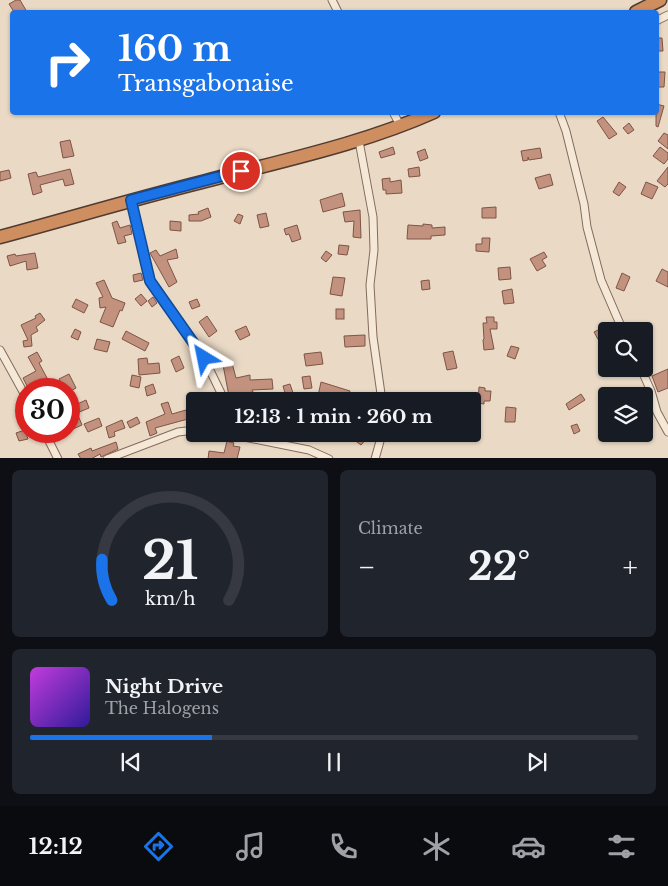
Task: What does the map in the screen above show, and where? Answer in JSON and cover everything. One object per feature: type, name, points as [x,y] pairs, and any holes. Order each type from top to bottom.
[{"type":"highway","points":[[640,10],[660,0]]},
{"type":"highway","points":[[0,237],[131,200],[359,141],[401,127],[427,115]]},
{"type":"street","points":[[395,115],[401,127]]},
{"type":"street","points":[[560,115],[580,185],[587,227],[601,280],[619,322]]},
{"type":"street","points":[[359,141],[373,216],[374,250],[370,285],[381,392]]},
{"type":"street","points":[[131,200],[150,281],[204,358],[221,392]]},
{"type":"street","points":[[0,350],[15,378]]},
{"type":"street","points":[[644,377],[651,391],[657,412],[668,432]]},
{"type":"street","points":[[107,458],[178,432],[186,431]]},
{"type":"street","points":[[269,442],[309,450],[329,458]]},
{"type":"street","points":[[375,458],[380,442]]},
{"type":"street","points":[[50,443],[58,458]]},
{"type":"building","points":[[20,0],[26,10],[13,10],[9,4]]},
{"type":"building","points":[[659,38],[662,38],[663,51],[659,51]]},
{"type":"building","points":[[659,72],[665,72],[664,87],[659,87]]},
{"type":"building","points":[[659,105],[664,106],[658,127],[656,126],[656,115],[659,115]]},
{"type":"building","points":[[603,117],[617,134],[609,139],[597,121]]},
{"type":"building","points":[[629,123],[634,130],[628,134],[623,128]]},
{"type":"building","points":[[664,133],[668,135],[668,149],[658,141]]},
{"type":"building","points":[[70,140],[74,156],[63,158],[60,142]]},
{"type":"building","points":[[393,147],[395,154],[381,158],[379,152]]},
{"type":"building","points":[[660,147],[668,153],[668,159],[664,164],[653,156]]},
{"type":"building","points":[[540,148],[542,158],[529,160],[528,157],[528,160],[523,161],[521,151]]},
{"type":"building","points":[[425,149],[428,158],[420,161],[417,152]]},
{"type":"building","points":[[419,167],[420,176],[409,177],[408,169]]},
{"type":"building","points":[[668,167],[668,184],[665,187],[657,181]]},
{"type":"building","points":[[70,169],[74,184],[65,186],[63,179],[40,185],[42,192],[33,195],[28,174],[36,172],[38,177]]},
{"type":"building","points":[[9,170],[11,178],[0,181],[0,172]]},
{"type":"building","points":[[550,174],[553,185],[539,189],[535,178]]},
{"type":"building","points":[[390,178],[390,182],[401,180],[402,193],[386,194],[386,190],[383,190],[382,179]]},
{"type":"building","points":[[619,182],[626,187],[619,196],[613,192]]},
{"type":"building","points":[[646,182],[658,187],[652,199],[641,194]]},
{"type":"building","points":[[342,193],[345,206],[323,212],[320,200]]},
{"type":"building","points":[[496,207],[496,218],[482,218],[482,208]]},
{"type":"building","points":[[208,208],[211,217],[201,221],[189,221],[189,215],[199,214],[198,212]]},
{"type":"building","points":[[360,210],[361,238],[353,237],[354,221],[345,222],[343,212]]},
{"type":"building","points":[[266,213],[269,226],[260,228],[257,215]]},
{"type":"building","points":[[238,214],[243,216],[240,224],[234,221]]},
{"type":"building","points":[[117,221],[120,228],[130,225],[132,234],[124,236],[126,242],[118,244],[112,223]]},
{"type":"building","points":[[170,221],[181,222],[181,231],[170,230]]},
{"type":"building","points":[[423,224],[432,225],[432,228],[445,227],[445,235],[431,236],[431,239],[407,239],[408,225],[423,226]]},
{"type":"building","points":[[297,225],[301,239],[292,242],[289,234],[286,235],[284,229]]},
{"type":"building","points":[[482,238],[490,238],[489,252],[476,251],[476,244],[482,244]]},
{"type":"building","points":[[339,245],[349,246],[347,255],[338,254]]},
{"type":"building","points":[[176,249],[178,258],[167,260],[177,282],[169,287],[150,253],[156,250],[160,256]]},
{"type":"building","points":[[326,251],[332,255],[326,262],[321,258]]},
{"type":"building","points":[[544,252],[547,257],[542,260],[546,266],[537,271],[530,259]]},
{"type":"building","points":[[35,253],[38,268],[27,270],[26,261],[10,266],[7,256]]},
{"type":"building","points":[[510,267],[511,279],[499,280],[498,268]]},
{"type":"building","points":[[662,269],[668,272],[668,287],[656,281]]},
{"type":"building","points":[[141,273],[143,280],[134,282],[133,275]]},
{"type":"building","points":[[622,273],[630,277],[624,291],[616,288]]},
{"type":"building","points":[[333,277],[345,278],[342,296],[330,294]]},
{"type":"building","points":[[104,280],[112,298],[125,303],[113,327],[100,322],[106,307],[100,308],[99,298],[103,297],[96,283]]},
{"type":"building","points":[[429,280],[430,289],[422,290],[421,281]]},
{"type":"building","points":[[512,289],[514,303],[504,304],[502,291]]},
{"type":"building","points":[[141,294],[147,301],[141,306],[135,299]]},
{"type":"building","points":[[153,297],[157,303],[152,307],[148,301]]},
{"type":"building","points":[[76,299],[88,305],[84,313],[72,307]]},
{"type":"building","points":[[197,299],[200,306],[192,309],[189,302]]},
{"type":"building","points":[[336,309],[344,309],[344,319],[336,319]]},
{"type":"building","points":[[40,313],[45,320],[36,327],[38,331],[31,335],[32,346],[24,347],[23,341],[28,340],[21,325],[36,318],[35,316]]},
{"type":"building","points":[[207,316],[217,331],[209,337],[199,322]]},
{"type":"building","points":[[486,317],[494,317],[494,322],[497,322],[497,329],[490,329],[494,349],[484,350],[483,323],[487,323]]},
{"type":"building","points":[[246,326],[250,335],[240,340],[235,331]]},
{"type":"building","points":[[75,329],[81,332],[78,340],[71,337]]},
{"type":"building","points":[[598,330],[598,339],[594,332]]},
{"type":"building","points":[[126,331],[149,343],[145,351],[122,339]]},
{"type":"building","points":[[365,335],[365,346],[345,347],[344,336]]},
{"type":"building","points":[[97,339],[110,342],[107,352],[94,349]]},
{"type":"building","points":[[511,346],[519,348],[515,359],[507,356]]},
{"type":"building","points":[[453,351],[457,368],[447,370],[443,353]]},
{"type":"building","points":[[37,352],[42,361],[39,363],[47,378],[23,378],[36,371],[28,357]]},
{"type":"building","points":[[321,352],[323,364],[306,366],[304,354]]},
{"type":"building","points":[[179,356],[184,368],[176,372],[171,360]]},
{"type":"building","points":[[147,358],[148,364],[159,363],[160,373],[139,375],[138,359]]},
{"type":"building","points":[[232,363],[236,378],[250,375],[250,380],[272,379],[273,389],[252,390],[253,392],[228,392],[223,365]]},
{"type":"building","points":[[668,369],[668,388],[658,392],[653,376]]},
{"type":"building","points":[[69,374],[71,378],[61,378]]},
{"type":"building","points":[[132,375],[141,377],[139,388],[130,386]]},
{"type":"building","points":[[310,376],[312,388],[304,389],[302,377]]},
{"type":"building","points":[[321,382],[350,391],[350,392],[319,392]]},
{"type":"building","points":[[153,384],[156,393],[147,396],[145,387]]},
{"type":"building","points":[[290,384],[293,392],[285,392],[283,386]]},
{"type":"building","points":[[479,387],[485,388],[485,391],[491,391],[490,401],[484,401],[484,404],[481,404],[481,392],[479,392]]},
{"type":"building","points":[[581,394],[585,400],[569,410],[566,404]]},
{"type":"building","points":[[86,400],[89,408],[80,412],[80,403]]},
{"type":"building","points":[[168,402],[172,414],[186,410],[186,420],[155,428],[157,433],[150,436],[146,422],[165,414],[161,404]]},
{"type":"building","points":[[506,407],[516,408],[515,422],[505,422]]},
{"type":"building","points":[[137,417],[140,423],[130,428],[127,422]]},
{"type":"building","points":[[99,418],[102,426],[88,432],[84,424]]},
{"type":"building","points":[[122,420],[125,428],[114,432],[115,436],[109,438],[106,427]]},
{"type":"building","points":[[577,424],[580,431],[574,434],[571,426]]},
{"type":"building","points":[[116,442],[118,449],[101,457],[100,454],[93,458],[80,458],[78,454],[91,448],[92,451]]},
{"type":"building","points":[[227,442],[234,443],[233,446],[240,447],[237,458],[208,458],[209,451],[224,453]]},
{"type":"route","points":[[204,358],[150,281],[131,200],[241,171]]}]
